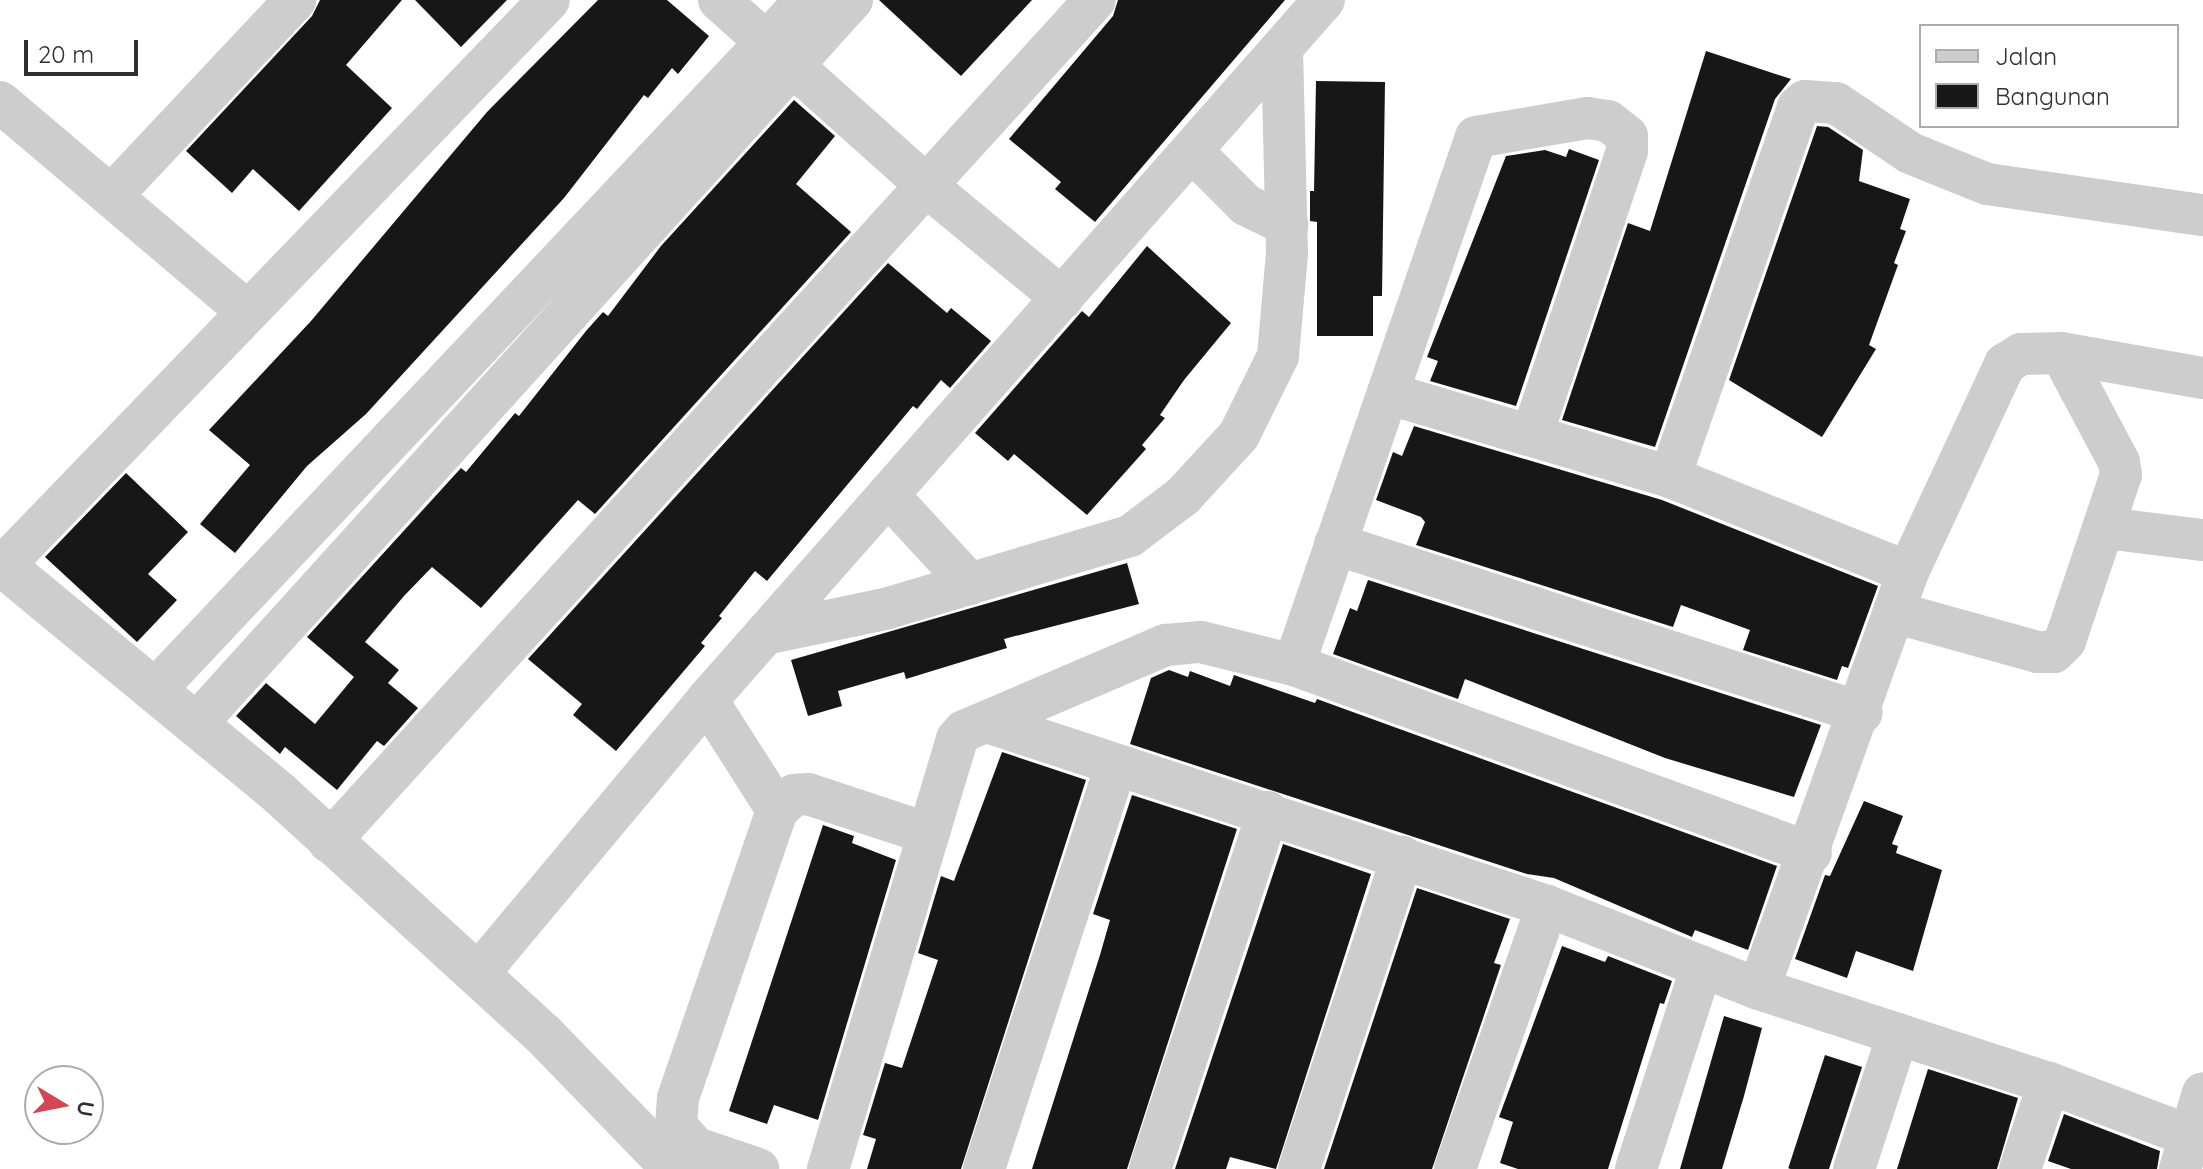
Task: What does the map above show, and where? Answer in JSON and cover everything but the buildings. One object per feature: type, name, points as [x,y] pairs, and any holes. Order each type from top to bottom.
[{"type":"street","points":[[114,193],[295,0]]},
{"type":"street","points":[[549,0],[2,565],[196,724],[694,1162],[758,1169]]},
{"type":"street","points":[[719,0],[929,188],[1062,298]]},
{"type":"street","points":[[196,724],[780,54],[806,0]]},
{"type":"street","points":[[155,690],[780,54],[852,0]]},
{"type":"street","points":[[329,842],[929,188],[1095,0]]},
{"type":"street","points":[[478,974],[707,700],[1324,0]]},
{"type":"street","points":[[765,634],[885,609],[1130,536],[1183,496],[1239,435],[1278,356],[1287,225],[1282,48]]},
{"type":"street","points":[[1670,477],[1798,107],[1805,101],[1818,98],[1845,107],[1910,153],[1987,184],[2203,215]]},
{"type":"street","points":[[0,102],[53,151],[114,193],[248,312]]},
{"type":"street","points":[[1294,665],[1390,394],[1476,137],[1587,118],[1608,121],[1627,136],[1627,151],[1532,435]]},
{"type":"street","points":[[1192,151],[1246,205],[1287,225]]},
{"type":"street","points":[[1759,989],[1862,713],[1908,572],[2005,364],[2021,354],[2061,353],[2203,378]]},
{"type":"street","points":[[1897,613],[2038,652],[2054,652],[2065,641],[2121,475],[2119,462],[2061,353]]},
{"type":"street","points":[[1390,394],[1670,477],[1908,572]]},
{"type":"street","points":[[888,495],[970,584]]},
{"type":"street","points":[[2105,528],[2203,540]]},
{"type":"street","points":[[1335,544],[1862,713]]},
{"type":"street","points":[[828,1169],[954,743],[964,731],[1166,645],[1201,642],[1294,665],[1811,853]]},
{"type":"street","points":[[707,700],[777,810]]},
{"type":"street","points":[[987,722],[1547,906],[1759,989],[2049,1083],[2191,1149],[2203,1093]]},
{"type":"street","points":[[984,1169],[1116,765]]},
{"type":"street","points":[[694,1162],[676,1126],[678,1098],[777,810],[794,795],[808,794],[926,833]]},
{"type":"street","points":[[1150,1169],[1268,812]]},
{"type":"street","points":[[1299,1169],[1402,857]]},
{"type":"street","points":[[1455,1169],[1547,906]]},
{"type":"street","points":[[1636,1169],[1702,966]]},
{"type":"street","points":[[1854,1169],[1898,1034]]},
{"type":"street","points":[[2020,1169],[2049,1083]]}]
